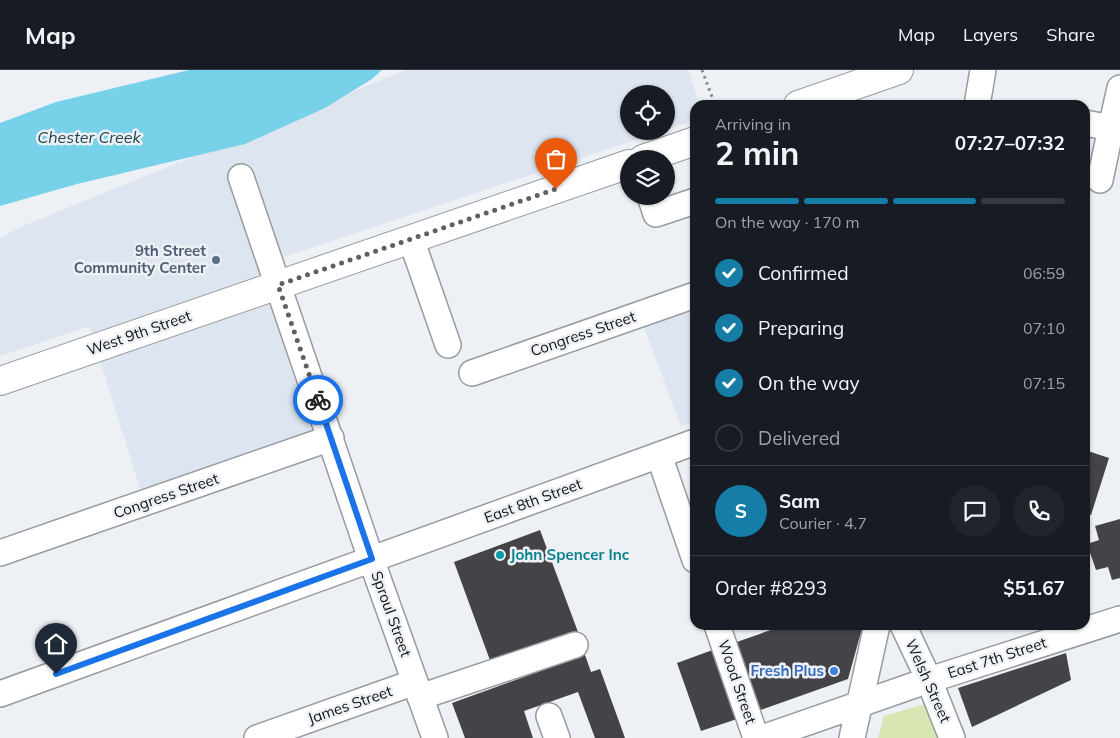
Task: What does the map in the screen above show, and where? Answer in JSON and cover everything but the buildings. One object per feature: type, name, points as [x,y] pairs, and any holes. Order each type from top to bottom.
[{"type":"main road","points":[[828,100],[846,97],[899,70]]},
{"type":"main road","points":[[669,150],[690,143]]},
{"type":"main road","name":"West 9th Street","points":[[0,381],[620,167]]},
{"type":"street","points":[[979,100],[983,70]]},
{"type":"street","points":[[1102,181],[1120,88]]},
{"type":"street","points":[[1090,124],[1111,128]]},
{"type":"street","name":"Sproul Street","points":[[241,177],[435,738]]},
{"type":"street","points":[[653,205],[656,214],[690,203]]},
{"type":"street","points":[[411,239],[448,345]]},
{"type":"street","name":"Congress Street","points":[[472,373],[690,296]]},
{"type":"street","name":"Congress Street","points":[[0,553],[331,438]]},
{"type":"street","name":"East 8th Street","points":[[0,694],[690,444]]},
{"type":"street","points":[[659,455],[690,545]]},
{"type":"street","name":"East 7th Street","points":[[1090,629],[1120,620]]},
{"type":"street","name":"Wood Street","points":[[719,630],[756,738]]},
{"type":"street","points":[[852,738],[876,630]]},
{"type":"street","name":"Welsh Street","points":[[905,630],[929,680],[952,738]]},
{"type":"street","name":"East 7th Street","points":[[762,738],[860,702],[1088,630]]},
{"type":"street","name":"James Street","points":[[257,738],[575,645]]},
{"type":"path","points":[[702,70],[713,100]]},
{"type":"shaded area","points":[[406,70],[688,70],[698,100],[690,100],[690,122],[675,127],[675,85],[620,85],[620,140],[634,140],[257,266],[316,445],[145,504],[89,326],[0,356],[0,239],[18,228]]},
{"type":"shaded area","points":[[690,292],[690,423],[681,426],[638,311]]},
{"type":"green space","points":[[925,704],[940,738],[878,738],[884,716]]},
{"type":"water","name":"Chester Creek","points":[[189,70],[382,70],[372,79],[325,108],[245,144],[77,184],[0,206],[0,123],[56,102]]},
{"type":"way so far","points":[[318,400],[278,285],[556,189]]},
{"type":"place","name":"9th Street Community Center","points":[[216,260]]},
{"type":"place","name":"John Spencer Inc","points":[[500,555]]},
{"type":"place","name":"Fresh Plus","points":[[834,671]]},
{"type":"route","points":[[56,674],[372,559],[318,400]]}]
